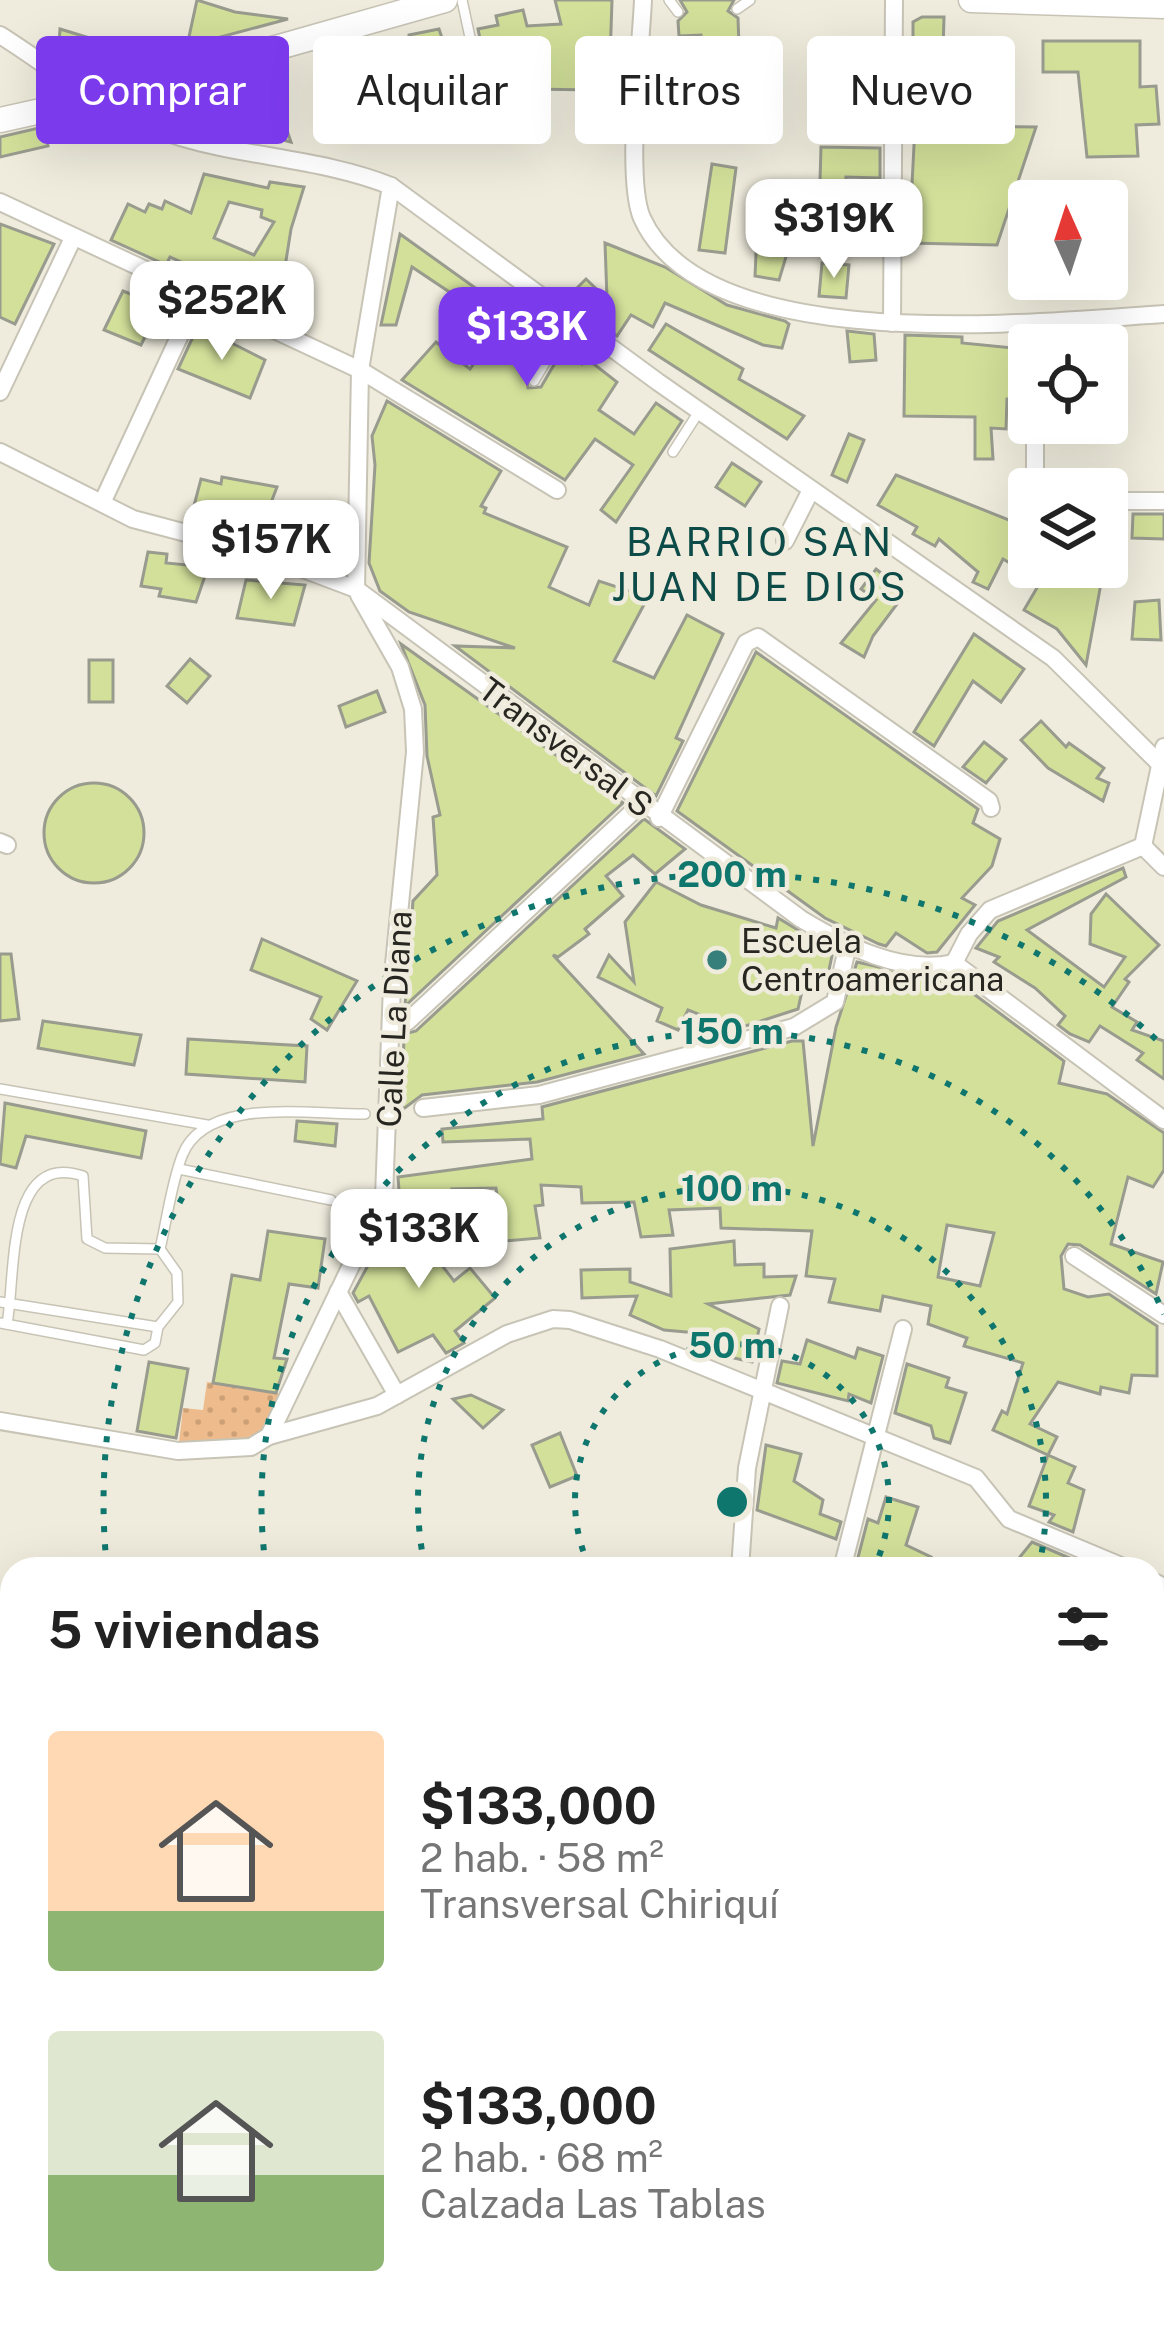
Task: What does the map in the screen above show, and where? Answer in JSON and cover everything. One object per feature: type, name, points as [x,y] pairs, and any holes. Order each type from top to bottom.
[{"type":"street","points":[[289,43],[445,0]]},
{"type":"street","points":[[643,0],[636,188],[642,218],[667,249],[708,285],[778,310],[892,322],[1035,322],[1164,314]]},
{"type":"street","points":[[892,322],[894,0]]},
{"type":"street","points":[[971,0],[1164,6]]},
{"type":"street","points":[[0,35],[36,58]]},
{"type":"street","points":[[0,120],[36,112]]},
{"type":"street","points":[[215,144],[347,168],[392,186],[571,319],[1053,658],[1162,766]]},
{"type":"street","points":[[356,589],[360,370],[392,186]]},
{"type":"street","points":[[0,202],[360,370],[557,490]]},
{"type":"street","points":[[0,392],[73,238]]},
{"type":"street","points":[[102,503],[199,294]]},
{"type":"street","name":"Transversal S","points":[[0,452],[133,519],[258,552],[356,589],[801,920],[848,944],[915,968],[954,962]]},
{"type":"street","points":[[785,542],[812,490]]},
{"type":"street","points":[[1128,501],[1164,502]]},
{"type":"street","name":"Calle La Diana","points":[[268,1436],[384,1197],[392,985],[415,752],[413,710],[400,667],[356,589]]},
{"type":"street","points":[[658,818],[746,643],[761,637],[989,801],[991,808]]},
{"type":"street","points":[[1142,845],[1164,747]]},
{"type":"street","points":[[407,1022],[641,804]]},
{"type":"street","points":[[1142,845],[1164,867]]},
{"type":"street","points":[[1142,845],[990,910],[969,934],[954,962],[1164,1120]]},
{"type":"street","points":[[423,1108],[539,1095],[794,1027],[835,1001],[848,944]]},
{"type":"street","points":[[1074,1256],[1164,1315]]},
{"type":"street","points":[[338,1292],[397,1395]]},
{"type":"street","points":[[741,1557],[747,1468],[780,1306]]},
{"type":"street","points":[[0,1421],[178,1451],[251,1447],[268,1436],[312,1428],[397,1395],[507,1334],[553,1319],[660,1349],[976,1478],[1010,1519],[1099,1557]]},
{"type":"street","points":[[845,1557],[903,1329]]},
{"type":"lane","points":[[462,0],[470,36]]},
{"type":"lane","points":[[669,0],[678,12]]},
{"type":"lane","points":[[737,9],[750,0]]},
{"type":"lane","points":[[534,381],[571,319]]},
{"type":"lane","points":[[673,452],[700,410]]},
{"type":"lane","points":[[0,1089],[207,1125],[240,1115],[365,1114]]},
{"type":"lane","points":[[160,1249],[105,1248],[87,1239],[86,1182],[61,1169],[39,1177],[21,1209],[3,1323],[143,1350],[155,1342],[158,1328],[178,1302],[177,1273],[160,1249],[183,1151],[207,1125]]},
{"type":"lane","points":[[179,1169],[331,1201]]},
{"type":"lane","points":[[5,1303],[158,1328]]},
{"type":"shaded area","points":[[207,1382],[288,1395],[269,1436],[178,1451],[183,1408],[203,1410]]},
{"type":"building","points":[[197,0],[235,12],[288,19],[224,36],[189,36]]},
{"type":"building","points":[[555,0],[612,0],[611,36],[575,36],[575,90],[551,89],[551,36],[479,36],[478,29],[498,25],[496,16],[523,10],[527,26],[561,24]]},
{"type":"building","points":[[680,0],[734,0],[728,11],[738,18],[739,36],[679,36],[678,21],[687,12]]},
{"type":"building","points":[[944,17],[943,36],[913,36],[913,22]]},
{"type":"building","points":[[439,29],[441,36],[409,36],[409,35]]},
{"type":"building","points":[[1043,41],[1140,41],[1140,87],[1156,86],[1159,124],[1136,125],[1138,156],[1087,157],[1078,72],[1043,72]]},
{"type":"building","points":[[1015,127],[1036,127],[1018,180],[1008,180],[1008,212],[997,245],[909,243],[914,144],[1015,144]]},
{"type":"building","points":[[36,129],[36,144],[48,146],[0,157],[0,137]]},
{"type":"building","points":[[821,147],[880,148],[880,178],[846,177],[844,229],[795,227],[779,280],[755,276],[757,232],[765,231],[767,189],[810,190],[810,181],[820,181]]},
{"type":"building","points":[[712,164],[736,168],[725,253],[699,250]]},
{"type":"building","points":[[204,174],[268,188],[270,182],[304,187],[291,229],[285,267],[290,269],[271,308],[205,282],[209,275],[170,257],[166,265],[111,240],[128,204],[145,212],[149,204],[162,209],[165,201],[191,213]],"holes":[[[229,202],[262,210],[261,217],[274,222],[254,255],[214,238]]]},
{"type":"building","points":[[0,224],[54,244],[15,324],[0,317]]},
{"type":"building","points":[[400,234],[548,340],[526,377],[528,388],[541,387],[562,351],[582,364],[586,358],[617,382],[599,410],[634,434],[656,403],[682,421],[616,522],[601,510],[633,465],[595,439],[565,480],[402,380],[436,342],[470,369],[500,326],[412,267],[396,325],[381,325]]},
{"type":"building","points":[[605,243],[665,267],[727,305],[785,321],[789,324],[782,348],[763,345],[665,303],[653,327],[631,315],[617,336],[566,299],[586,279],[607,299]]},
{"type":"building","points":[[822,263],[849,265],[846,298],[819,296]]},
{"type":"building","points":[[123,291],[160,306],[141,345],[104,330]]},
{"type":"building","points":[[666,324],[743,369],[739,379],[804,416],[787,439],[649,350]]},
{"type":"building","points":[[198,326],[265,360],[250,398],[178,369]]},
{"type":"building","points":[[847,331],[874,334],[876,360],[850,362]]},
{"type":"building","points":[[905,335],[962,337],[962,343],[1008,347],[1006,429],[991,428],[993,459],[975,459],[975,417],[904,416]]},
{"type":"building","points":[[387,401],[501,471],[481,506],[486,508],[484,513],[567,547],[549,587],[589,605],[599,581],[648,597],[614,661],[654,678],[687,615],[723,634],[676,738],[683,741],[656,796],[455,646],[515,648],[409,612],[380,591],[369,563],[375,465],[372,436]]},
{"type":"building","points":[[849,434],[864,440],[847,482],[832,475]]},
{"type":"building","points":[[732,463],[761,482],[745,506],[716,487]]},
{"type":"building","points":[[896,475],[1008,520],[1008,562],[1003,559],[988,589],[973,582],[978,572],[939,539],[935,546],[913,534],[917,527],[878,505]]},
{"type":"building","points":[[222,477],[277,487],[257,539],[190,521],[201,479],[221,484]]},
{"type":"building","points":[[1133,514],[1164,514],[1164,539],[1132,538]]},
{"type":"building","points":[[148,552],[167,554],[166,563],[208,567],[196,602],[159,596],[161,589],[141,586]]},
{"type":"building","points":[[876,569],[906,592],[873,636],[864,657],[841,643],[876,600],[861,589]]},
{"type":"building","points":[[246,580],[305,585],[294,625],[237,618]]},
{"type":"building","points":[[1037,588],[1100,588],[1086,665],[1057,629],[1024,610]]},
{"type":"building","points":[[1159,600],[1161,640],[1132,639],[1135,602]]},
{"type":"building","points":[[974,634],[1024,669],[1001,702],[973,681],[934,746],[914,732]]},
{"type":"building","points":[[401,644],[623,803],[405,1006],[413,901],[437,875],[433,817],[440,815],[427,756],[425,705]]},
{"type":"building","points":[[756,652],[978,809],[973,823],[1000,839],[992,866],[962,898],[975,905],[937,952],[927,953],[896,933],[886,946],[879,944],[825,918],[677,811]]},
{"type":"building","points":[[190,659],[210,676],[187,703],[167,686]]},
{"type":"building","points":[[89,660],[113,660],[113,702],[89,702]]},
{"type":"building","points":[[377,691],[385,712],[346,727],[339,706]]},
{"type":"building","points":[[1041,721],[1066,747],[1069,743],[1104,768],[1097,778],[1109,783],[1103,801],[1048,768],[1021,740]]},
{"type":"building","points":[[984,742],[1006,759],[986,783],[963,767]]},
{"type":"building","points":[[94,783],[113,787],[129,798],[140,814],[144,833],[140,852],[129,868],[113,879],[94,883],[75,879],[59,868],[48,852],[44,833],[48,814],[59,798],[75,787]]},
{"type":"building","points":[[644,819],[685,849],[655,874],[633,855],[606,876],[623,896],[585,929],[589,934],[558,957],[553,955],[644,1054],[537,1082],[422,1095],[402,1110],[404,1034],[416,1031]]},
{"type":"building","points":[[1123,868],[1126,877],[1027,930],[1104,987],[1125,957],[1090,944],[1091,914],[1106,894],[1159,945],[1125,979],[1129,982],[1112,1007],[1137,1022],[1132,1030],[1164,1041],[1164,1079],[1137,1060],[1143,1053],[1100,1026],[1089,1042],[1070,1034],[1058,1025],[1065,1016],[1035,988],[994,962],[999,957],[976,948],[998,921]]},
{"type":"building","name":"Escuela Centroamericana","points":[[656,882],[701,905],[776,928],[778,918],[833,951],[827,979],[807,969],[798,1009],[736,1029],[688,1010],[678,1030],[657,1021],[662,1008],[598,977],[609,955],[634,982],[625,922]]},
{"type":"building","points":[[262,939],[357,981],[327,1030],[311,1019],[321,997],[251,970]]},
{"type":"building","points":[[0,954],[11,954],[19,1019],[0,1021]]},
{"type":"building","points":[[857,962],[963,986],[1064,1061],[1059,1083],[1107,1094],[1164,1133],[1164,1170],[1153,1187],[1128,1177],[1111,1244],[1163,1262],[1156,1294],[1080,1245],[1068,1244],[1061,1256],[1064,1289],[1088,1297],[1109,1294],[1157,1326],[1157,1376],[1132,1375],[1129,1393],[1101,1387],[1100,1394],[1058,1382],[1030,1424],[1057,1437],[1048,1455],[993,1430],[1002,1411],[1007,1414],[1023,1363],[964,1346],[967,1338],[928,1324],[931,1306],[883,1296],[880,1311],[829,1302],[835,1279],[806,1276],[812,1231],[721,1228],[720,1208],[669,1210],[673,1235],[641,1237],[634,1202],[582,1203],[581,1187],[541,1185],[543,1205],[535,1206],[540,1238],[469,1244],[448,1242],[449,1227],[500,1219],[496,1188],[452,1189],[453,1197],[400,1203],[398,1177],[532,1159],[530,1139],[443,1142],[442,1129],[543,1119],[542,1107],[792,1041],[803,1041],[813,1146],[836,1027]],"holes":[[[947,1225],[994,1233],[980,1286],[938,1277]]]},
{"type":"building","points":[[43,1021],[141,1035],[134,1065],[38,1048]]},
{"type":"building","points":[[188,1039],[307,1046],[305,1082],[186,1074]]},
{"type":"building","points":[[5,1103],[146,1131],[141,1158],[26,1136],[16,1168],[0,1164]]},
{"type":"building","points":[[297,1121],[337,1124],[335,1146],[295,1141]]},
{"type":"building","points":[[395,1216],[409,1223],[454,1281],[470,1268],[495,1298],[455,1331],[464,1343],[446,1353],[433,1335],[398,1352],[369,1296],[358,1302],[353,1293]]},
{"type":"building","points":[[268,1231],[325,1239],[318,1288],[289,1284],[274,1358],[287,1359],[276,1393],[213,1383],[232,1275],[260,1280]]},
{"type":"building","points":[[734,1241],[735,1265],[764,1264],[764,1277],[796,1276],[790,1295],[708,1304],[759,1329],[752,1362],[716,1354],[720,1335],[664,1330],[630,1315],[637,1296],[582,1298],[581,1270],[630,1269],[630,1282],[671,1296],[670,1249]]},
{"type":"building","points":[[807,1340],[855,1358],[858,1348],[883,1356],[871,1403],[849,1394],[848,1401],[777,1383],[782,1361],[800,1364]]},
{"type":"building","points":[[149,1362],[188,1369],[176,1438],[137,1431]]},
{"type":"building","points":[[907,1364],[949,1378],[946,1387],[966,1393],[950,1443],[934,1438],[931,1426],[895,1413]]},
{"type":"building","points":[[471,1395],[503,1410],[483,1428],[453,1399]]},
{"type":"building","points":[[560,1433],[577,1476],[550,1487],[532,1445]]},
{"type":"building","points":[[766,1445],[801,1454],[794,1481],[823,1500],[820,1514],[841,1522],[836,1539],[757,1510]]},
{"type":"building","points":[[1048,1455],[1075,1467],[1068,1483],[1084,1490],[1073,1532],[1049,1522],[1054,1515],[1029,1506]]},
{"type":"building","points":[[886,1497],[918,1507],[906,1545],[931,1557],[858,1557],[868,1519],[878,1523]]},
{"type":"building","points":[[1032,1542],[1067,1557],[1020,1557]]},
{"type":"place","name":"Escuela Centroamericana","points":[[717,960]]},
{"type":"district","name":"BARRIO SAN JUAN DE DIOS","points":[[760,564]]}]
